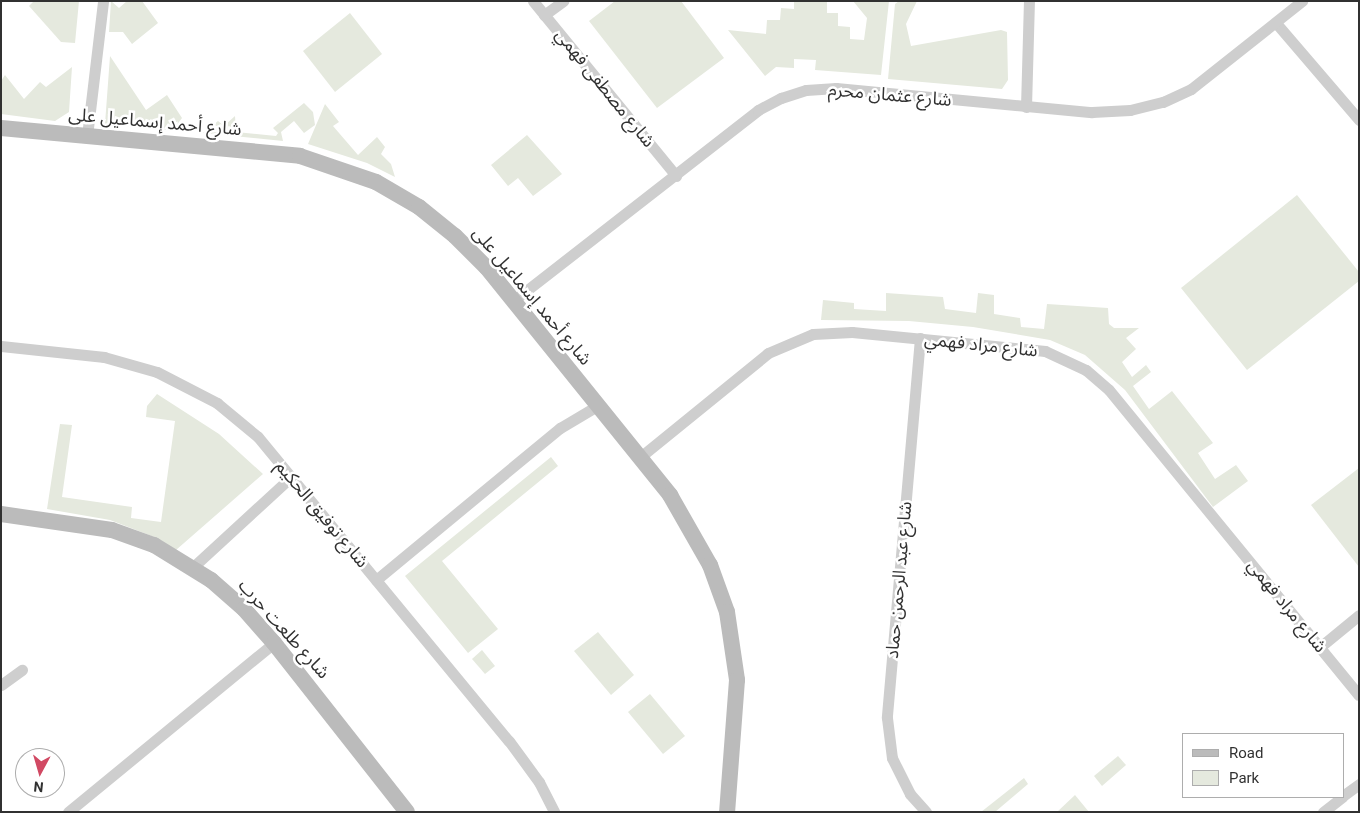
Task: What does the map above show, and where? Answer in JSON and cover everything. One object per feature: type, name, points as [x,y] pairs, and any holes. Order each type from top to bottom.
[{"type":"street","points":[[87,136],[103,1]]},
{"type":"street","name":"شارع مصطفى فهمي","points":[[533,1],[676,176]]},
{"type":"street","points":[[544,15],[563,1]]},
{"type":"street","points":[[1026,107],[1029,1]]},
{"type":"street","name":"شارع عثمان محرم","points":[[513,300],[676,176],[758,110],[781,98],[806,90],[836,88],[1026,107],[1111,112],[1163,102],[1204,80],[1302,1]]},
{"type":"street","points":[[1276,23],[1359,120]]},
{"type":"street","name":"شارع أحمد إسماعيل على","points":[[1,128],[300,156],[351,172],[400,195],[438,221],[471,252],[513,300],[670,495],[699,540],[727,612],[735,657],[738,703],[727,812]]},
{"type":"street","name":"شارع مراد فهمي","points":[[639,458],[768,353],[788,342],[839,331],[1038,350],[1073,362],[1098,379],[1359,695]]},
{"type":"street","name":"شارع عبد الرحمن حماد","points":[[920,338],[887,718],[892,758],[910,794],[926,812]]},
{"type":"street","name":"شارع توفيق الحكيم","points":[[1,346],[104,357],[130,363],[184,384],[217,403],[258,437],[509,740],[539,782],[554,812]]},
{"type":"street","points":[[376,580],[560,428],[597,406]]},
{"type":"street","points":[[193,567],[291,477]]},
{"type":"street","name":"شارع طلعت حرب","points":[[1,514],[112,530],[154,546],[193,567],[228,594],[274,643],[407,812]]},
{"type":"street","points":[[1320,647],[1359,614]]},
{"type":"street","points":[[68,812],[274,643]]},
{"type":"street","points":[[1,685],[22,670]]},
{"type":"street","points":[[1345,794],[1359,784]]},
{"type":"street","points":[[1323,812],[1340,798]]},
{"type":"green space","points":[[34,1],[79,1],[75,43],[61,42],[29,6]]},
{"type":"green space","points":[[111,1],[119,8],[127,1],[142,1],[158,23],[132,44],[123,32],[109,32]]},
{"type":"green space","points":[[615,1],[681,1],[724,58],[657,108],[589,21]]},
{"type":"green space","points":[[794,1],[827,1],[827,13],[838,13],[838,26],[850,27],[850,39],[864,40],[867,18],[853,1],[889,1],[881,75],[815,70],[816,60],[794,59],[794,68],[776,67],[765,76],[728,30],[766,34],[767,20],[780,20],[781,8],[794,9]]},
{"type":"green space","points":[[899,1],[917,1],[906,24],[911,46],[1001,30],[1007,32],[1008,80],[1002,89],[888,79],[895,4]]},
{"type":"green space","points":[[350,13],[382,54],[335,92],[303,51]]},
{"type":"green space","points":[[110,56],[146,110],[167,95],[182,118],[179,122],[190,132],[105,124]]},
{"type":"green space","points":[[72,67],[69,112],[55,121],[1,114],[1,81],[5,75],[24,99],[40,82],[46,87]]},
{"type":"green space","points":[[304,103],[313,112],[315,125],[304,133],[294,121],[281,132],[283,141],[203,133],[218,121],[224,126],[235,116],[236,132],[276,136],[278,133],[273,128]]},
{"type":"green space","points":[[325,104],[339,122],[333,126],[358,155],[377,137],[385,147],[381,154],[391,164],[395,177],[367,163],[308,144]]},
{"type":"green space","points":[[527,135],[562,174],[533,196],[518,178],[508,186],[491,165]]},
{"type":"green space","points":[[1297,195],[1359,272],[1359,281],[1247,370],[1181,288]]},
{"type":"green space","points":[[886,293],[943,297],[945,309],[976,313],[978,293],[994,295],[994,314],[1020,318],[1021,327],[1044,329],[1047,304],[1108,308],[1109,324],[1114,328],[1139,328],[1126,338],[1136,349],[1122,362],[1132,377],[1146,365],[1151,372],[1133,386],[1149,409],[1172,391],[1213,443],[1198,453],[1215,479],[1236,465],[1248,481],[1213,507],[1125,390],[1085,355],[1050,340],[973,327],[909,321],[821,320],[823,300],[854,303],[854,309],[886,311]]},
{"type":"green space","points":[[157,394],[219,434],[263,474],[176,550],[157,538],[110,520],[47,509],[60,424],[72,425],[62,497],[132,507],[131,518],[161,522],[175,421],[146,417],[147,406]]},
{"type":"green space","points":[[551,457],[558,466],[442,561],[498,629],[468,653],[405,576]]},
{"type":"green space","points":[[1359,468],[1359,567],[1311,505]]},
{"type":"green space","points":[[598,632],[634,675],[611,695],[574,651]]},
{"type":"green space","points":[[482,650],[495,666],[485,674],[472,659]]},
{"type":"green space","points":[[650,694],[685,736],[663,754],[628,712]]},
{"type":"green space","points":[[1118,756],[1126,765],[1102,786],[1094,776]]},
{"type":"green space","points":[[1024,778],[1028,784],[995,812],[981,812]]},
{"type":"green space","points":[[1075,795],[1089,812],[1057,812]]}]
